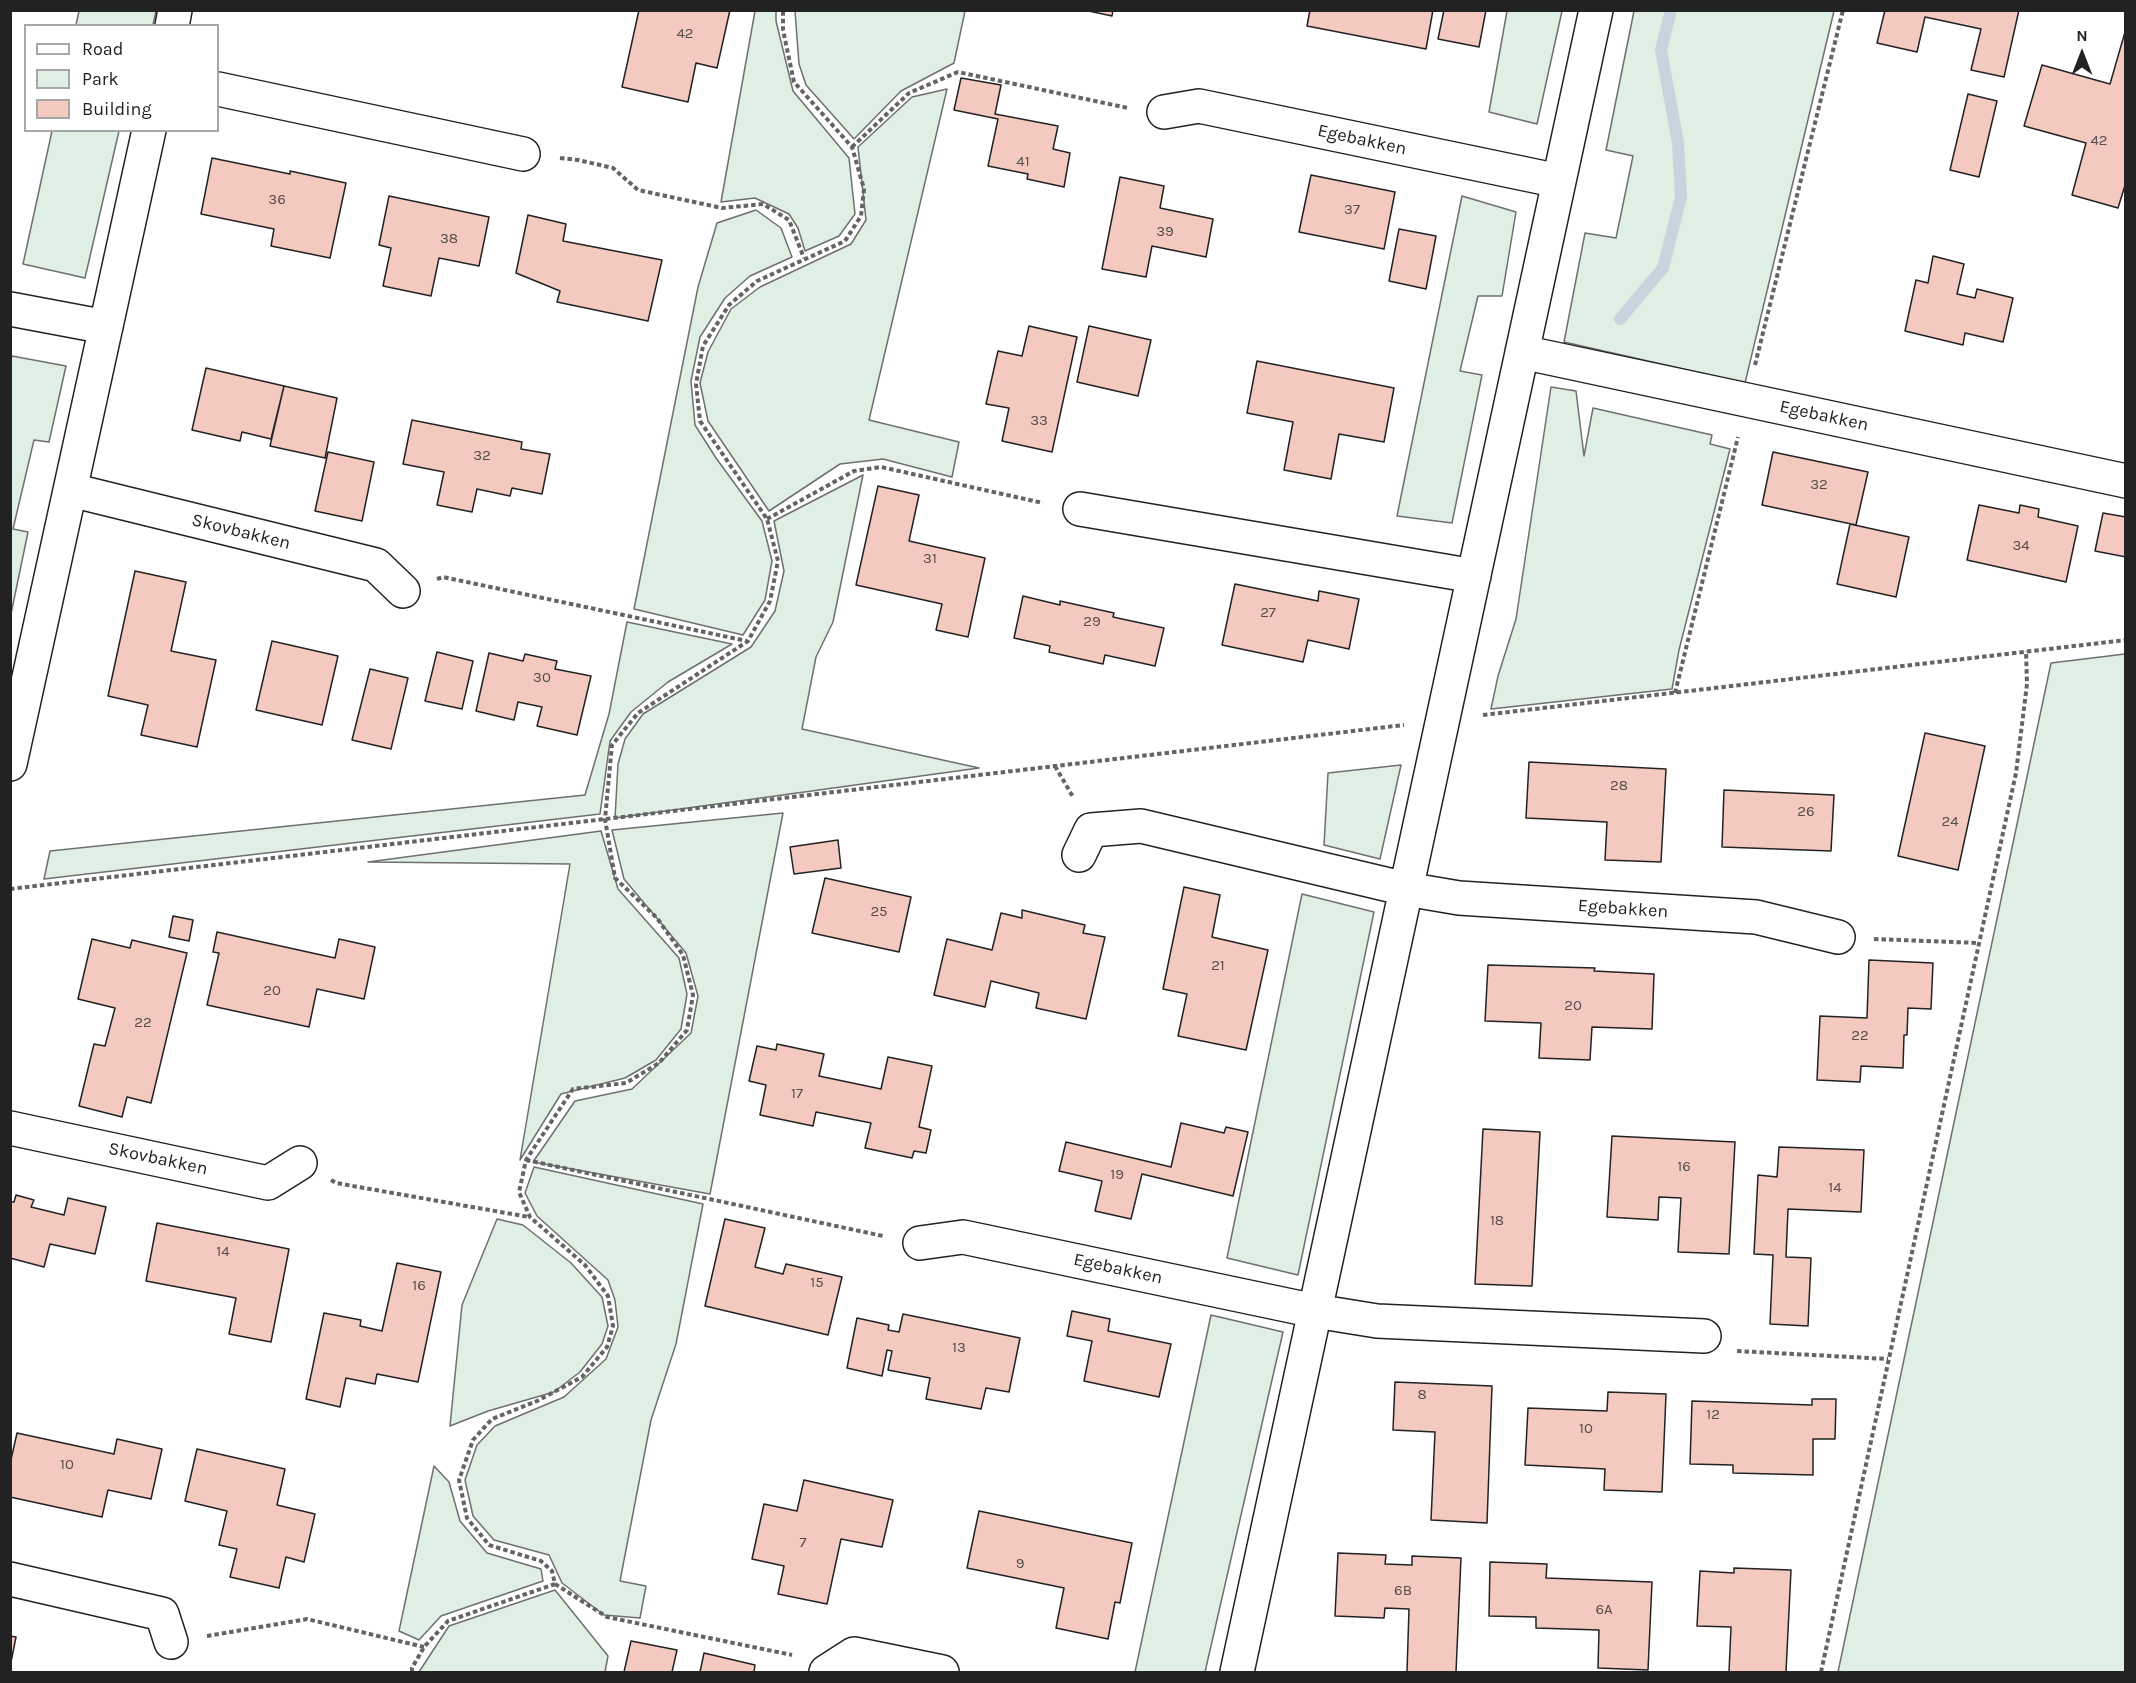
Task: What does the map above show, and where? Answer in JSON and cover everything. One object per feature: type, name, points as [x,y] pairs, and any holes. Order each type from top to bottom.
[{"type":"street","points":[[1237,1672],[1596,10]]},
{"type":"street","points":[[219,89],[523,154]]},
{"type":"street","name":"Egebakken","points":[[1164,112],[1199,106],[1559,181]]},
{"type":"street","points":[[10,764],[149,132]]},
{"type":"street","points":[[10,309],[106,327]]},
{"type":"street","name":"Egebakken","points":[[1522,352],[2126,481]]},
{"type":"street","name":"Skovbakken","points":[[71,490],[376,565],[403,591]]},
{"type":"street","points":[[1080,509],[1474,576]]},
{"type":"street","name":"Egebakken","points":[[1079,855],[1091,830],[1141,826],[1406,889],[1459,898],[1756,917],[1838,937]]},
{"type":"street","name":"Skovbakken","points":[[10,1128],[268,1183],[300,1162]]},
{"type":"street","name":"Egebakken","points":[[920,1243],[963,1237],[1315,1311],[1377,1321],[1704,1336]]},
{"type":"street","points":[[10,1579],[162,1614],[171,1642]]},
{"type":"street","points":[[826,1672],[854,1654],[942,1672]]},
{"type":"path","points":[[783,10],[783,30],[794,82],[852,147],[864,189],[861,216],[845,241],[757,281],[729,305],[703,346],[696,384],[700,421],[767,519],[778,561],[770,601],[747,641],[638,713],[612,745],[605,819],[615,879],[657,918],[683,955],[693,996],[687,1030],[659,1063],[626,1083],[573,1089],[526,1161],[519,1192],[530,1217],[585,1265],[608,1296],[613,1326],[607,1347],[582,1377],[537,1401],[492,1419],[473,1440],[459,1480],[467,1518],[489,1545],[541,1561],[552,1571],[555,1584],[607,1617],[794,1656],[826,1672]]},
{"type":"path","points":[[1675,693],[1843,10]]},
{"type":"path","points":[[852,147],[909,93],[958,72],[1129,108],[1164,112]]},
{"type":"path","points":[[523,154],[578,160],[613,168],[639,190],[712,206],[722,208],[763,204],[789,220],[804,258]]},
{"type":"path","points":[[767,519],[854,471],[881,467],[1080,509]]},
{"type":"path","points":[[403,591],[443,577],[747,641]]},
{"type":"path","points":[[10,889],[2126,640]]},
{"type":"path","points":[[1821,1672],[2016,773],[2027,684],[2026,651]]},
{"type":"path","points":[[1838,937],[1979,943]]},
{"type":"path","points":[[526,1161],[920,1243]]},
{"type":"path","points":[[300,1162],[336,1184],[530,1217]]},
{"type":"path","points":[[1704,1336],[1738,1351],[1888,1359]]},
{"type":"path","points":[[412,1672],[424,1647],[448,1621],[555,1584]]},
{"type":"path","points":[[171,1642],[307,1619],[424,1647]]},
{"type":"green space","points":[[79,10],[156,11],[153,24],[76,24]]},
{"type":"green space","points":[[795,10],[965,11],[954,63],[901,91],[854,139],[806,85],[799,64]]},
{"type":"green space","points":[[755,11],[776,11],[776,21],[793,91],[849,158],[855,214],[839,236],[805,251],[798,228],[789,214],[755,198],[721,202]]},
{"type":"green space","points":[[1507,11],[1562,11],[1537,124],[1489,112]]},
{"type":"green space","points":[[1634,11],[1834,11],[1745,383],[1564,342],[1585,233],[1616,238],[1633,156],[1606,150]]},
{"type":"green space","points":[[947,89],[869,420],[959,442],[952,477],[883,459],[840,464],[769,511],[708,421],[700,383],[708,352],[731,309],[760,287],[851,244],[866,220],[858,147],[912,97]]},
{"type":"green space","points":[[52,132],[119,132],[85,278],[23,264]]},
{"type":"green space","points":[[1462,196],[1516,212],[1502,296],[1478,296],[1460,371],[1482,375],[1452,523],[1397,516]]},
{"type":"green space","points":[[756,210],[781,228],[792,257],[750,276],[725,298],[700,337],[691,381],[695,425],[762,521],[772,561],[765,600],[743,635],[634,609],[698,287],[717,223]]},
{"type":"green space","points":[[12,356],[66,366],[49,442],[34,440],[13,529],[28,532],[11,614],[10,364]]},
{"type":"green space","points":[[1551,387],[1576,391],[1584,456],[1593,408],[1712,435],[1710,444],[1730,449],[1679,650],[1672,689],[1491,709],[1498,676],[1516,619]]},
{"type":"green space","points":[[863,475],[833,622],[816,657],[802,729],[979,768],[615,818],[618,764],[625,739],[643,714],[751,647],[775,611],[784,571],[774,521]]},
{"type":"green space","points":[[627,622],[732,644],[668,682],[631,712],[610,741],[600,814],[44,879],[50,851],[585,795],[609,714]]},
{"type":"green space","points":[[2125,654],[2125,1672],[1838,1672],[2051,663]]},
{"type":"green space","points":[[1401,765],[1380,859],[1324,845],[1328,773]]},
{"type":"green space","points":[[783,813],[710,1194],[533,1162],[575,1101],[632,1089],[691,1033],[698,996],[686,953],[624,879],[612,830]]},
{"type":"green space","points":[[601,831],[618,889],[679,958],[687,994],[681,1029],[656,1060],[625,1078],[561,1094],[520,1160],[570,864],[368,862]]},
{"type":"green space","points":[[1302,894],[1374,912],[1298,1275],[1227,1258]]},
{"type":"green space","points":[[534,1167],[703,1204],[676,1344],[651,1420],[620,1581],[646,1586],[640,1618],[604,1615],[562,1583],[549,1555],[494,1540],[473,1516],[465,1480],[477,1445],[495,1426],[564,1397],[606,1359],[618,1327],[615,1300],[608,1280],[537,1216],[525,1193]]},
{"type":"green space","points":[[497,1219],[523,1225],[571,1263],[602,1297],[608,1326],[602,1344],[580,1372],[554,1392],[488,1411],[450,1426],[462,1305]]},
{"type":"green space","points":[[1211,1315],[1283,1332],[1205,1672],[1135,1672]]},
{"type":"green space","points":[[434,1466],[449,1482],[460,1521],[487,1553],[541,1569],[543,1581],[441,1616],[419,1640],[399,1631]]},
{"type":"green space","points":[[555,1590],[608,1656],[605,1672],[419,1672],[449,1626]]},
{"type":"building","points":[[639,10],[730,10],[717,68],[696,63],[688,102],[622,87]]},
{"type":"building","points":[[1084,10],[1113,10],[1112,16]]},
{"type":"building","points":[[1310,10],[1433,10],[1426,49],[1307,26]]},
{"type":"building","points":[[1444,10],[1486,10],[1479,47],[1438,39]]},
{"type":"building","points":[[1885,10],[2019,10],[2004,77],[1971,70],[1981,29],[1925,17],[1917,52],[1877,43]]},
{"type":"building","points":[[2125,32],[2126,182],[2118,208],[2072,195],[2086,143],[2024,126],[2042,65],[2110,84]]},
{"type":"building","points":[[961,78],[1001,85],[995,114],[1058,126],[1053,149],[1070,153],[1064,187],[1027,179],[1028,174],[988,166],[998,119],[954,110]]},
{"type":"building","points":[[1968,94],[1997,101],[1979,177],[1950,170]]},
{"type":"building","points":[[212,158],[346,183],[330,258],[271,246],[274,229],[201,214]]},
{"type":"building","points":[[1311,175],[1395,192],[1384,249],[1299,232]]},
{"type":"building","points":[[1120,177],[1164,186],[1160,208],[1213,219],[1206,257],[1152,246],[1146,277],[1102,269]]},
{"type":"building","points":[[389,196],[489,217],[479,266],[439,258],[431,296],[383,286],[391,248],[379,245]]},
{"type":"building","points":[[528,215],[566,224],[563,241],[662,260],[648,321],[557,302],[560,291],[516,273]]},
{"type":"building","points":[[1399,229],[1436,236],[1426,289],[1389,281]]},
{"type":"building","points":[[1933,256],[1964,264],[1957,294],[1975,298],[1977,289],[2013,298],[2003,342],[1965,333],[1963,345],[1905,331],[1916,280],[1928,283]]},
{"type":"building","points":[[1029,326],[1077,337],[1052,452],[1002,441],[1009,408],[986,404],[998,351],[1022,356]]},
{"type":"building","points":[[1089,326],[1151,340],[1138,396],[1077,382]]},
{"type":"building","points":[[1257,361],[1394,388],[1384,442],[1339,434],[1331,479],[1284,470],[1293,422],[1247,413]]},
{"type":"building","points":[[206,368],[284,386],[271,439],[242,432],[240,441],[192,430]]},
{"type":"building","points":[[284,386],[337,398],[325,458],[270,446]]},
{"type":"building","points":[[412,420],[522,442],[521,449],[550,454],[542,494],[512,488],[510,496],[477,489],[472,512],[437,505],[444,472],[403,464]]},
{"type":"building","points":[[328,452],[374,462],[362,521],[315,511]]},
{"type":"building","points":[[1773,452],[1868,472],[1856,525],[1762,505]]},
{"type":"building","points":[[878,486],[919,495],[909,541],[985,558],[968,637],[936,630],[942,604],[856,585]]},
{"type":"building","points":[[1979,505],[2019,513],[2020,505],[2039,509],[2038,517],[2078,526],[2066,582],[1967,560]]},
{"type":"building","points":[[2103,513],[2126,517],[2126,557],[2095,551]]},
{"type":"building","points":[[1850,524],[1909,537],[1896,597],[1837,584]]},
{"type":"building","points":[[135,571],[186,582],[171,651],[216,660],[197,747],[141,735],[148,705],[108,696]]},
{"type":"building","points":[[1235,584],[1318,601],[1319,591],[1359,599],[1349,649],[1308,640],[1303,662],[1222,645]]},
{"type":"building","points":[[1023,596],[1060,605],[1060,601],[1114,613],[1113,617],[1164,628],[1155,666],[1105,655],[1103,664],[1049,652],[1050,646],[1014,638]]},
{"type":"building","points":[[272,641],[338,656],[322,725],[256,710]]},
{"type":"building","points":[[437,652],[473,661],[462,709],[425,701]]},
{"type":"building","points":[[489,653],[523,661],[525,654],[557,661],[555,669],[591,676],[577,735],[537,726],[542,707],[518,702],[514,720],[476,711]]},
{"type":"building","points":[[370,669],[408,678],[391,749],[352,740]]},
{"type":"building","points":[[1925,733],[1985,746],[1958,870],[1898,856]]},
{"type":"building","points":[[1529,762],[1666,769],[1661,862],[1605,860],[1607,822],[1526,818]]},
{"type":"building","points":[[1724,790],[1834,795],[1831,851],[1722,847]]},
{"type":"building","points":[[838,840],[841,868],[794,874],[790,847]]},
{"type":"building","points":[[825,878],[911,897],[899,952],[812,933]]},
{"type":"building","points":[[1184,887],[1220,895],[1212,937],[1268,950],[1246,1050],[1178,1036],[1187,994],[1163,989]]},
{"type":"building","points":[[1022,910],[1085,925],[1083,933],[1105,937],[1086,1019],[1036,1008],[1039,993],[991,981],[985,1007],[934,995],[947,939],[992,950],[1001,913],[1022,918]]},
{"type":"building","points":[[173,916],[193,920],[189,941],[169,937]]},
{"type":"building","points":[[217,932],[335,958],[339,939],[375,947],[364,999],[317,989],[309,1027],[207,1005],[219,953],[213,952]]},
{"type":"building","points":[[92,939],[130,948],[132,940],[187,953],[151,1103],[127,1097],[122,1117],[79,1106],[94,1044],[105,1046],[115,1008],[78,999]]},
{"type":"building","points":[[1869,960],[1933,963],[1931,1009],[1908,1008],[1903,1068],[1861,1066],[1860,1082],[1817,1080],[1820,1016],[1867,1018]]},
{"type":"building","points":[[1488,965],[1595,968],[1594,971],[1654,974],[1652,1029],[1592,1027],[1590,1060],[1539,1058],[1541,1023],[1485,1021]]},
{"type":"building","points":[[777,1044],[824,1054],[819,1076],[881,1089],[888,1057],[932,1066],[919,1127],[931,1130],[926,1153],[914,1151],[912,1158],[865,1148],[871,1123],[816,1112],[813,1126],[760,1115],[766,1085],[749,1081],[757,1046],[776,1050]]},
{"type":"building","points":[[1181,1123],[1224,1133],[1226,1127],[1248,1132],[1233,1196],[1142,1174],[1131,1219],[1095,1211],[1102,1181],[1059,1171],[1066,1142],[1171,1167]]},
{"type":"building","points":[[1483,1129],[1540,1132],[1532,1286],[1475,1284]]},
{"type":"building","points":[[1612,1136],[1735,1142],[1729,1254],[1678,1252],[1681,1198],[1659,1197],[1658,1220],[1607,1217]]},
{"type":"building","points":[[1779,1147],[1864,1150],[1861,1212],[1788,1209],[1786,1257],[1811,1258],[1808,1326],[1770,1324],[1773,1255],[1754,1254],[1758,1175],[1777,1177]]},
{"type":"building","points":[[16,1195],[34,1200],[31,1207],[64,1215],[68,1198],[106,1207],[95,1254],[50,1244],[44,1267],[10,1258],[10,1202],[14,1202]]},
{"type":"building","points":[[725,1219],[765,1228],[755,1267],[783,1274],[786,1264],[842,1277],[828,1335],[705,1306]]},
{"type":"building","points":[[157,1223],[289,1249],[271,1342],[229,1334],[236,1298],[146,1281]]},
{"type":"building","points":[[397,1263],[441,1272],[418,1382],[377,1374],[375,1384],[346,1378],[340,1407],[306,1399],[324,1313],[361,1320],[360,1326],[382,1331]]},
{"type":"building","points":[[1072,1311],[1110,1319],[1108,1331],[1171,1344],[1159,1397],[1084,1381],[1092,1341],[1067,1336]]},
{"type":"building","points":[[903,1314],[1020,1338],[1009,1392],[986,1388],[981,1409],[926,1399],[930,1378],[888,1370],[892,1351],[887,1350],[882,1376],[847,1368],[857,1318],[889,1325],[888,1330],[899,1332]]},
{"type":"building","points":[[1395,1382],[1492,1386],[1487,1523],[1431,1520],[1435,1432],[1393,1430]]},
{"type":"building","points":[[1608,1392],[1666,1394],[1662,1492],[1604,1490],[1605,1469],[1525,1465],[1528,1408],[1607,1411]]},
{"type":"building","points":[[1812,1399],[1836,1399],[1835,1439],[1813,1439],[1813,1475],[1733,1473],[1733,1465],[1690,1464],[1692,1401],[1812,1405]]},
{"type":"building","points":[[17,1433],[114,1454],[117,1439],[162,1449],[151,1499],[108,1490],[102,1517],[10,1497],[10,1464]]},
{"type":"building","points":[[197,1449],[285,1469],[277,1505],[315,1514],[304,1562],[286,1557],[279,1588],[230,1577],[237,1549],[219,1545],[227,1511],[185,1501]]},
{"type":"building","points":[[804,1480],[893,1500],[882,1547],[841,1539],[827,1604],[778,1594],[784,1566],[752,1559],[764,1504],[797,1511]]},
{"type":"building","points":[[979,1511],[1132,1543],[1120,1603],[1115,1602],[1108,1639],[1056,1628],[1064,1588],[967,1568]]},
{"type":"building","points":[[1338,1553],[1386,1555],[1385,1564],[1412,1565],[1412,1556],[1461,1558],[1456,1672],[1407,1672],[1409,1609],[1385,1608],[1384,1618],[1335,1616]]},
{"type":"building","points":[[1490,1562],[1547,1564],[1546,1578],[1652,1582],[1648,1670],[1598,1668],[1599,1630],[1536,1628],[1536,1617],[1489,1616]]},
{"type":"building","points":[[1734,1568],[1791,1570],[1786,1672],[1729,1672],[1731,1627],[1697,1626],[1700,1571],[1734,1573]]},
{"type":"building","points":[[10,1636],[16,1637],[10,1667]]},
{"type":"building","points":[[631,1641],[677,1650],[672,1672],[624,1672]]},
{"type":"building","points":[[704,1653],[755,1665],[754,1672],[700,1672]]},
{"type":"waterway","points":[[1620,319],[1663,268],[1681,197],[1678,143],[1661,50],[1671,10]]}]
